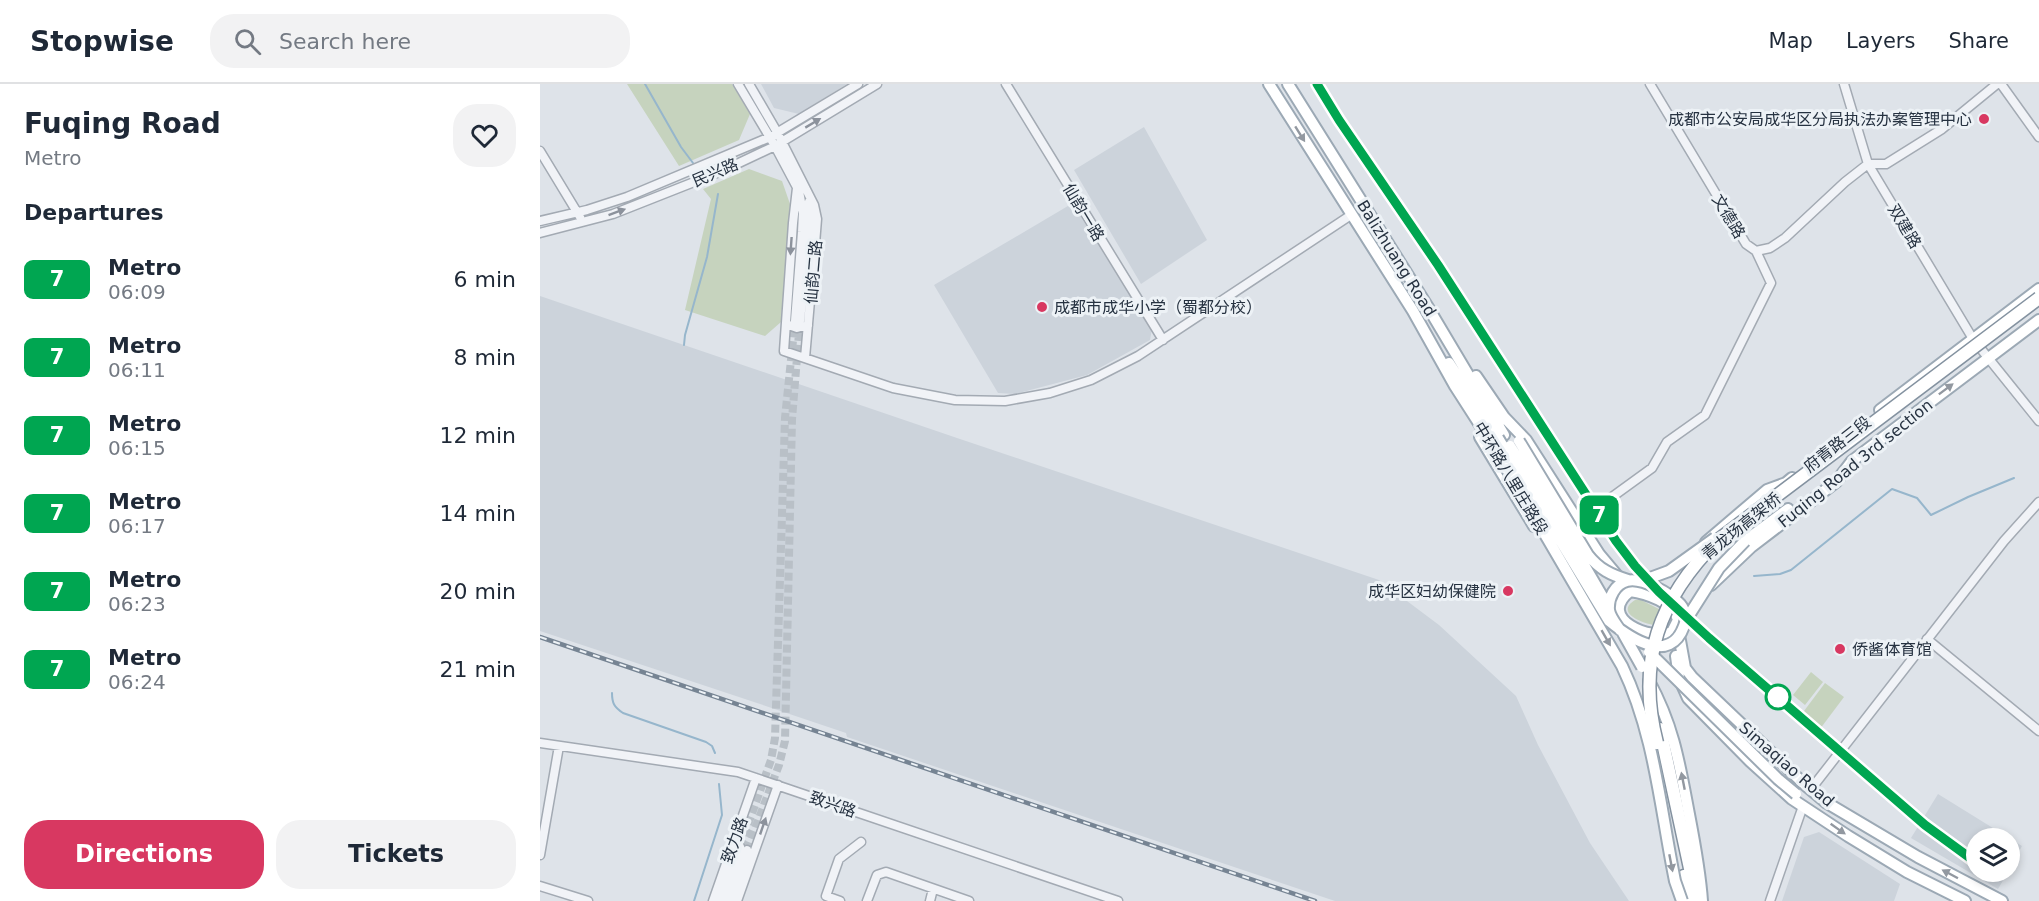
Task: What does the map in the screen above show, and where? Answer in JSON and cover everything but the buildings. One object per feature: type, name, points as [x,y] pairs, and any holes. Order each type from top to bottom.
[{"type":"highway","name":"青龙场高架桥","points":[[1688,901],[1648,699],[1654,642],[1680,585],[1695,564],[1718,540],[2039,298]]},
{"type":"highway","name":"青龙场高架桥","points":[[1699,901],[1662,743],[1656,693],[1659,655],[1681,595],[1693,576],[1721,545],[2039,306]]},
{"type":"main road","name":"中环路八里庄路段","points":[[1269,84],[1413,311],[1455,386],[1498,438],[1593,579],[1662,704],[1679,758],[1699,866],[1699,901]]},
{"type":"main road","name":"Balizhuang Road","points":[[1288,84],[1429,309],[1498,438]]},
{"type":"main road","name":"府青路三段","points":[[1623,626],[1609,611],[1610,599],[1618,586],[1629,586],[1676,564],[1767,490],[1786,483],[2039,289]]},
{"type":"main road","points":[[1429,309],[1457,346],[1519,441],[1588,555],[1605,572],[1665,604],[1678,626],[1681,666],[1689,682],[1803,790],[1818,815]]},
{"type":"main road","points":[[1413,311],[1432,335],[1498,438],[1607,617],[1623,626],[1656,635],[1678,626],[1719,568],[1745,541],[1852,461]]},
{"type":"main road","name":"Fuqing Road 3rd section","points":[[1678,626],[1751,547],[1836,482],[1852,461],[2039,320]]},
{"type":"main road","points":[[1455,386],[1463,409],[1574,591],[1623,626],[1770,771],[1803,790]]},
{"type":"main road","points":[[1502,415],[1526,440],[1599,554],[1629,586]]},
{"type":"main road","name":"中环路八里庄路段","points":[[1498,438],[1634,689],[1649,738],[1673,872],[1682,901]]},
{"type":"main road","points":[[1629,586],[1660,575],[1680,563],[1786,483]]},
{"type":"main road","points":[[1636,640],[1659,646],[1672,645],[1683,608],[1669,594],[1642,582]]},
{"type":"main road","name":"Simaqiao Road","points":[[1678,626],[1679,678],[1688,698],[1750,761],[1792,799],[1848,836],[1907,872],[1965,901]]},
{"type":"main road","name":"Simaqiao Road","points":[[1803,790],[1918,857],[2002,901]]},
{"type":"street","name":"仙韵二路","points":[[738,84],[774,135]]},
{"type":"street","name":"仙韵二路","points":[[749,84],[802,188],[814,205],[817,219],[797,323],[784,351],[805,358]]},
{"type":"street","name":"民兴路","points":[[540,221],[578,213],[627,197],[774,135],[858,84]]},
{"type":"street","name":"民兴路","points":[[540,233],[613,214],[722,171],[779,144],[878,84]]},
{"type":"street","name":"仙韵一路","points":[[1006,84],[1162,340]]},
{"type":"street","name":"文德路","points":[[1650,84],[1746,244],[1756,251],[1770,248],[1785,238],[1845,182],[1868,164]]},
{"type":"street","name":"双建路","points":[[1844,84],[1868,164],[1973,339],[2039,421]]},
{"type":"street","points":[[1868,164],[1886,164],[1942,129],[1999,84],[2039,137]]},
{"type":"street","points":[[540,151],[583,222]]},
{"type":"street","name":"仙韵二路","points":[[802,188],[797,323],[805,358]]},
{"type":"street","points":[[805,358],[893,388],[955,400],[1005,401],[1050,393],[1091,380],[1138,356],[1351,215]]},
{"type":"street","points":[[1581,526],[1590,513],[1652,468],[1667,442],[1705,415],[1771,283],[1756,251]]},
{"type":"street","points":[[1803,790],[2004,541],[2039,502]]},
{"type":"street","points":[[1927,639],[2039,731]]},
{"type":"street","name":"致兴路","points":[[540,743],[738,772],[1117,901]]},
{"type":"street","points":[[540,855],[559,746]]},
{"type":"street","name":"致力路","points":[[737,901],[743,849],[756,778]]},
{"type":"street","name":"致力路","points":[[713,901],[778,785]]},
{"type":"street","points":[[1770,901],[1803,806]]},
{"type":"street","points":[[840,901],[825,899],[839,859],[861,842]]},
{"type":"street","name":"致力路","points":[[721,901],[743,849]]},
{"type":"street","name":"致力路","points":[[729,901],[743,849]]},
{"type":"street","points":[[867,901],[877,875],[886,872],[969,901]]},
{"type":"street","points":[[540,886],[588,901]]},
{"type":"street","points":[[930,901],[933,889]]},
{"type":"shaded area","points":[[761,84],[847,84],[799,114],[774,108]]},
{"type":"shaded area","points":[[1144,127],[1207,240],[1141,284],[1074,170]]},
{"type":"shaded area","name":"成都市成华小学（蜀都分校）","points":[[1073,203],[1152,329],[1150,340],[1087,375],[1015,394],[998,393],[934,285]]},
{"type":"shaded area","points":[[540,296],[1379,580],[1439,625],[1516,696],[1538,745],[1590,843],[1629,901],[1335,901],[847,737],[846,733],[540,631]]},
{"type":"shaded area","points":[[1938,794],[1993,828],[1966,828],[1966,870],[1911,838]]},
{"type":"shaded area","points":[[1819,832],[1900,884],[1894,901],[1782,901],[1804,837]]},
{"type":"shaded area","points":[[1986,882],[2002,882],[1998,889]]},
{"type":"green space","points":[[627,84],[732,84],[750,114],[739,140],[679,166]]},
{"type":"green space","points":[[749,169],[782,181],[790,204],[781,322],[765,336],[685,310],[711,199],[703,189]]},
{"type":"green space","points":[[1635,600],[1641,600],[1661,610],[1655,625],[1638,620],[1629,613],[1629,605]]},
{"type":"green space","points":[[1811,672],[1823,682],[1805,705],[1793,695]]},
{"type":"green space","points":[[1825,683],[1844,697],[1817,733],[1798,719]]},
{"type":"waterway","points":[[645,84],[681,147],[693,163]]},
{"type":"waterway","points":[[684,345],[707,257],[718,194]]},
{"type":"waterway","points":[[1754,576],[1780,574],[1791,570],[1892,489],[1917,498],[1931,515],[2014,478]]},
{"type":"waterway","points":[[612,693],[614,704],[623,713],[706,742],[712,746],[715,753]]},
{"type":"waterway","points":[[694,901],[722,815],[719,784]]},
{"type":"tunnel","points":[[740,847],[771,760],[775,738],[785,418],[795,321]]},
{"type":"tunnel","points":[[747,850],[779,765],[785,741],[792,419],[800,321]]},
{"type":"railway","points":[[540,637],[1315,901]]},
{"type":"metro line","name":"7","points":[[1317,84],[1438,265],[1616,541],[1635,566],[1659,592],[1709,638],[1925,825],[1966,855]]},
{"type":"place","name":"成都市公安局成华区分局执法办案管理中心","points":[[1984,119]]},
{"type":"place","name":"成都市成华小学（蜀都分校）","points":[[1042,307]]},
{"type":"place","name":"成华区妇幼保健院","points":[[1508,591]]},
{"type":"place","name":"侨酱体育馆","points":[[1840,649]]}]
